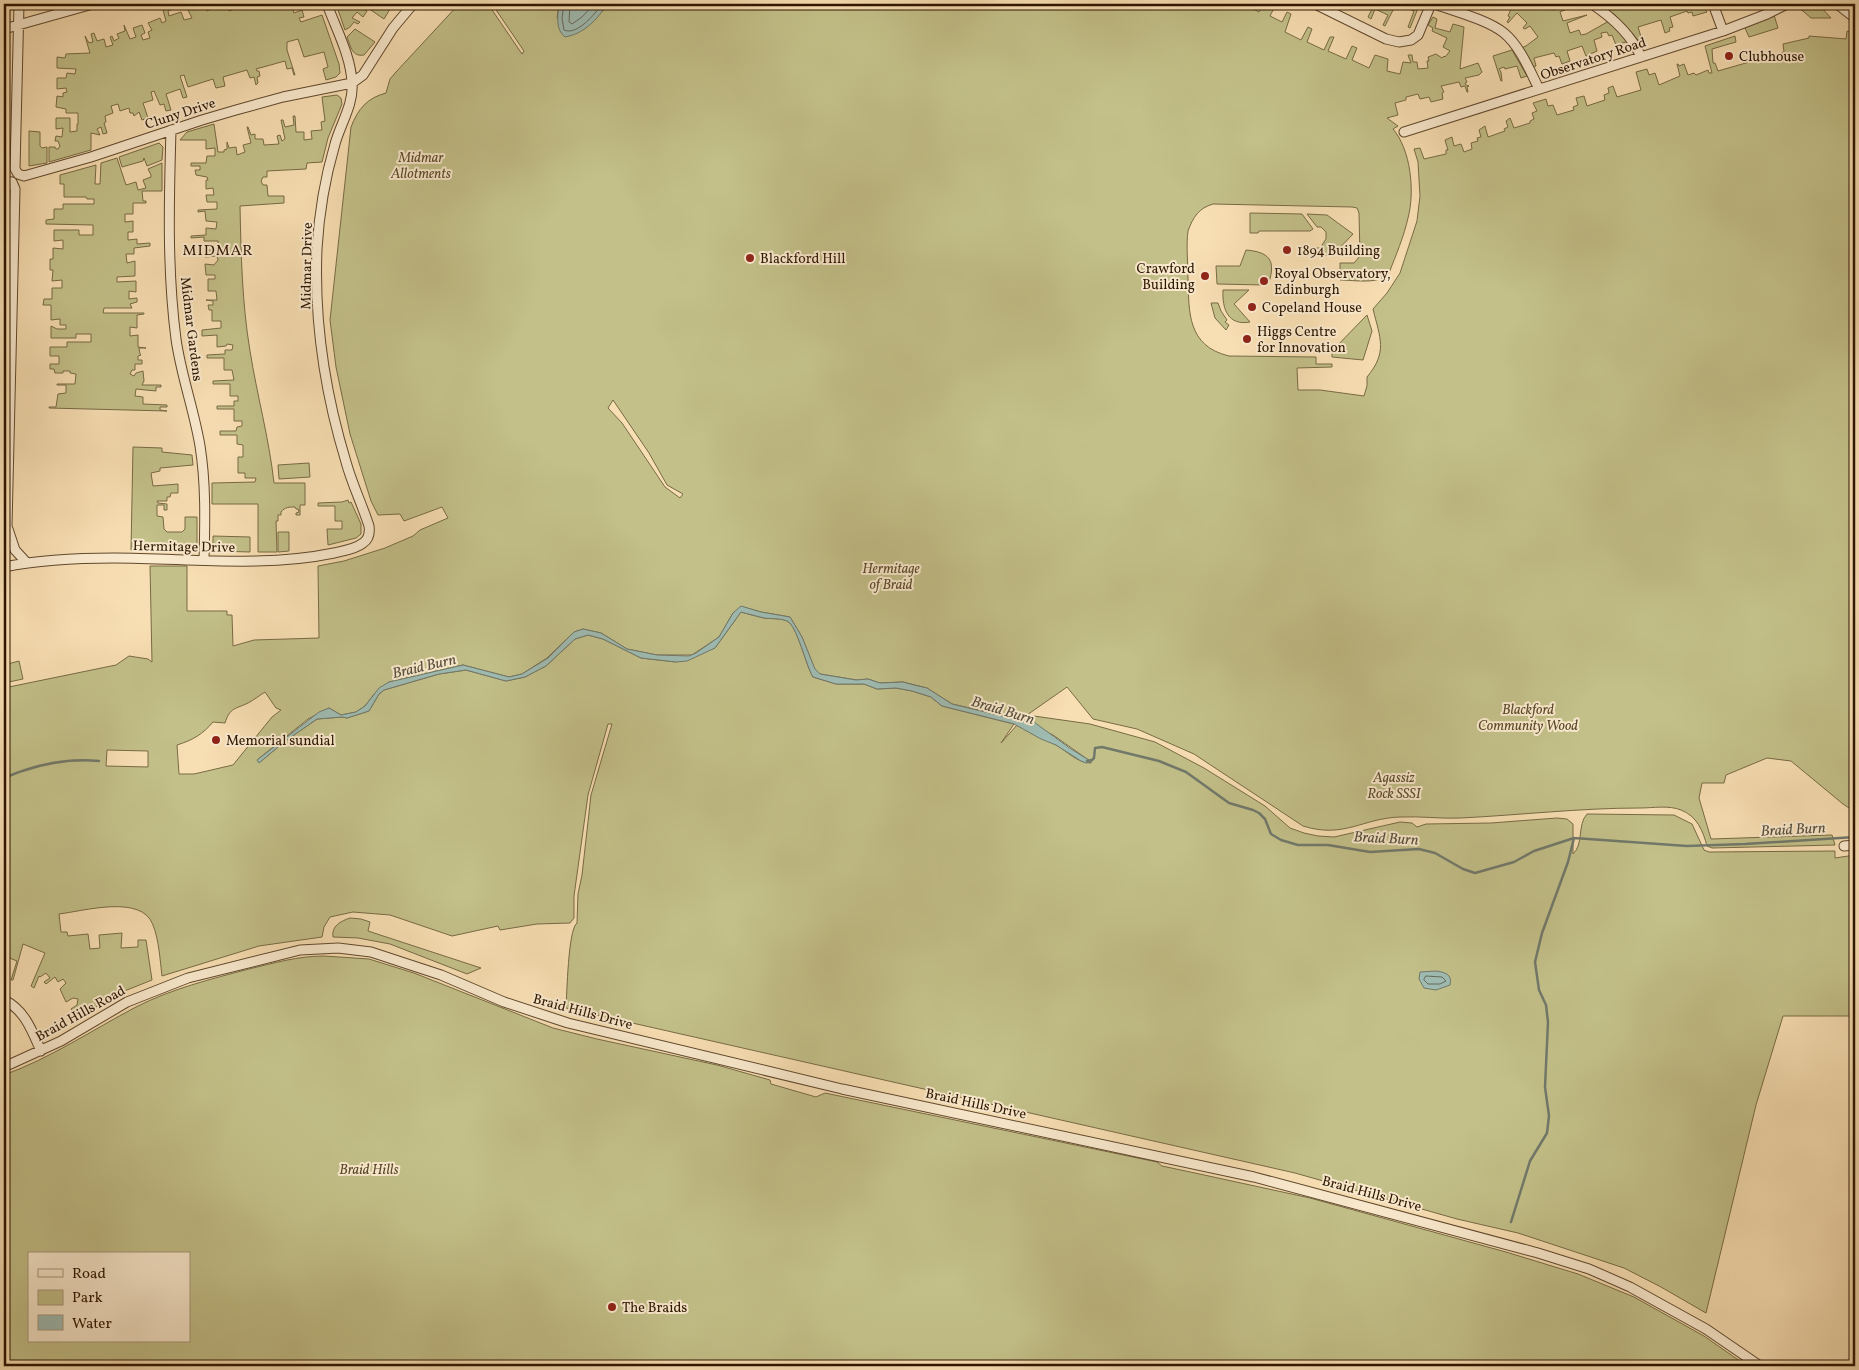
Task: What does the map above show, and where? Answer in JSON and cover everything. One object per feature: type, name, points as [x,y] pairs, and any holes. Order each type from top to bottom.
[{"type":"street","points":[[19,4],[19,25]]},
{"type":"street","points":[[4,29],[93,4]]},
{"type":"street","points":[[328,4],[350,67],[352,83],[363,75],[393,28],[413,4]]},
{"type":"street","points":[[1315,4],[1386,39],[1402,42],[1413,39],[1420,32],[1433,4],[1490,25],[1504,33],[1519,51],[1539,89]]},
{"type":"street","points":[[1592,4],[1623,29],[1641,57]]},
{"type":"street","points":[[1713,4],[1723,31]]},
{"type":"street","name":"Observatory Road","points":[[1404,132],[1723,31],[1787,4]]},
{"type":"street","points":[[1837,4],[1855,18]]},
{"type":"street","name":"Cluny Drive","points":[[19,25],[15,169],[18,174],[24,176],[64,166],[259,103],[352,83]]},
{"type":"street","name":"Midmar Drive","points":[[352,83],[352,95],[337,136],[325,182],[316,276],[321,345],[332,410],[347,467],[369,528],[369,536],[362,544]]},
{"type":"street","name":"Midmar Gardens","points":[[171,130],[169,224],[172,297],[181,368],[201,454],[204,497],[204,560]]},
{"type":"street","points":[[4,539],[7,526],[8,326],[15,189],[8,181]]},
{"type":"street","points":[[7,526],[15,550],[27,563]]},
{"type":"street","name":"Hermitage Drive","points":[[4,567],[27,563],[112,558],[263,560],[304,558],[337,552],[362,544]]},
{"type":"street","points":[[1844,846],[1855,845]]},
{"type":"street","name":"Braid Hills Drive","points":[[170,984],[221,968],[300,950],[338,948],[371,952],[441,975],[504,1002],[568,1023],[842,1089],[1254,1177],[1538,1253],[1589,1270],[1638,1291],[1706,1328],[1760,1366]]},
{"type":"street","name":"Braid Hills Road","points":[[4,1067],[41,1051],[122,1004],[170,984]]},
{"type":"street","points":[[4,1000],[12,1004],[23,1014],[41,1051]]},
{"type":"green space","points":[[168,4],[171,4],[173,9],[168,11],[169,16],[181,12],[184,20],[192,18],[188,10],[194,7],[193,4],[204,4],[207,11],[211,9],[209,4],[222,4],[223,7],[227,5],[229,11],[232,10],[230,4],[276,4],[277,8],[284,5],[285,9],[292,6],[294,13],[302,10],[304,17],[299,18],[301,22],[322,15],[339,64],[340,73],[336,77],[326,80],[323,69],[328,67],[324,52],[304,57],[298,39],[287,42],[287,50],[295,75],[292,68],[287,69],[285,61],[256,69],[259,71],[260,76],[257,77],[258,83],[256,85],[254,77],[250,78],[247,70],[223,77],[225,86],[216,88],[213,79],[188,87],[184,75],[180,76],[187,97],[183,98],[180,89],[166,94],[171,110],[166,111],[164,104],[160,105],[154,91],[151,92],[153,100],[143,103],[148,118],[142,120],[139,112],[134,116],[133,113],[130,113],[129,108],[120,111],[118,104],[111,106],[113,113],[105,116],[106,122],[104,123],[107,133],[103,134],[101,127],[97,129],[100,135],[91,133],[91,150],[49,162],[49,147],[58,149],[60,146],[58,141],[55,141],[56,136],[62,137],[63,128],[56,129],[56,118],[70,118],[70,132],[77,131],[78,124],[78,113],[66,113],[66,109],[56,107],[57,96],[63,97],[63,93],[67,92],[66,88],[57,89],[57,78],[66,78],[67,73],[75,74],[76,69],[57,68],[57,57],[65,58],[66,54],[90,53],[85,36],[89,43],[93,42],[91,34],[94,33],[97,41],[104,39],[106,47],[113,45],[110,37],[112,36],[114,41],[119,38],[117,34],[125,31],[124,25],[130,39],[136,37],[133,28],[142,25],[145,33],[141,35],[143,40],[150,38],[148,32],[152,30],[148,23],[160,18],[162,23],[166,21],[163,10],[169,8]]},
{"type":"green space","points":[[336,4],[361,4],[360,6],[367,11],[363,17],[357,12],[352,18],[360,22],[358,24],[354,22],[345,30]]},
{"type":"green space","points":[[362,4],[386,4],[390,9],[384,19]]},
{"type":"green space","points":[[459,4],[488,4],[522,54],[524,51],[492,4],[559,4],[557,18],[603,11],[607,4],[1244,4],[1259,12],[1263,4],[1269,4],[1275,6],[1270,16],[1282,22],[1287,12],[1291,14],[1285,32],[1301,40],[1308,27],[1312,29],[1307,42],[1324,50],[1330,37],[1334,37],[1328,51],[1346,59],[1352,46],[1357,48],[1352,60],[1369,68],[1375,55],[1388,59],[1387,71],[1400,74],[1403,62],[1411,63],[1408,55],[1412,55],[1413,62],[1417,62],[1418,69],[1428,68],[1428,57],[1436,54],[1442,58],[1450,51],[1443,47],[1447,38],[1432,31],[1433,28],[1428,25],[1433,17],[1437,19],[1435,28],[1450,32],[1453,24],[1464,27],[1460,69],[1478,63],[1482,72],[1479,75],[1465,78],[1466,85],[1469,86],[1467,87],[1468,92],[1465,86],[1461,87],[1459,82],[1441,86],[1444,92],[1442,93],[1443,99],[1431,102],[1429,97],[1420,99],[1418,94],[1406,97],[1406,100],[1395,103],[1398,115],[1387,118],[1398,126],[1393,129],[1404,148],[1408,160],[1411,196],[1408,218],[1402,239],[1389,273],[1385,277],[1366,281],[1340,280],[1340,263],[1354,263],[1360,256],[1359,213],[1357,208],[1213,204],[1197,214],[1188,231],[1187,254],[1190,315],[1198,336],[1205,344],[1215,351],[1229,356],[1316,357],[1316,364],[1332,364],[1332,367],[1297,368],[1298,390],[1320,390],[1364,396],[1367,377],[1374,368],[1380,352],[1380,337],[1373,309],[1387,293],[1400,273],[1417,221],[1420,196],[1418,162],[1414,149],[1420,148],[1424,159],[1446,154],[1446,150],[1448,150],[1445,140],[1452,137],[1454,146],[1461,144],[1464,152],[1472,149],[1471,143],[1478,141],[1477,138],[1481,137],[1479,130],[1485,126],[1488,137],[1505,131],[1504,129],[1508,127],[1506,121],[1510,118],[1514,128],[1530,123],[1534,119],[1532,113],[1537,111],[1533,103],[1546,99],[1548,106],[1553,105],[1557,115],[1574,110],[1573,107],[1578,105],[1576,98],[1584,96],[1587,106],[1605,100],[1604,95],[1609,93],[1608,88],[1613,86],[1617,97],[1641,90],[1636,72],[1647,69],[1649,75],[1655,73],[1659,85],[1680,76],[1677,64],[1679,66],[1684,64],[1688,75],[1694,73],[1696,75],[1708,70],[1709,73],[1712,73],[1705,46],[1735,36],[1736,42],[1712,49],[1713,63],[1715,63],[1718,71],[1784,52],[1783,44],[1809,38],[1809,36],[1846,39],[1847,31],[1855,33],[1855,812],[1791,761],[1767,758],[1726,775],[1724,783],[1702,783],[1699,798],[1711,839],[1832,835],[1835,845],[1712,848],[1707,846],[1704,835],[1691,816],[1676,808],[1666,807],[1595,809],[1461,818],[1400,817],[1387,818],[1342,829],[1317,829],[1303,826],[1194,754],[1137,729],[1093,719],[1067,687],[1027,715],[1090,724],[1155,742],[1204,768],[1265,806],[1290,828],[1318,836],[1334,837],[1400,822],[1412,823],[1417,827],[1426,824],[1491,823],[1557,818],[1567,819],[1573,824],[1573,854],[1578,845],[1582,823],[1587,814],[1674,815],[1692,824],[1704,850],[1709,852],[1835,851],[1835,858],[1855,855],[1855,1016],[1783,1016],[1756,1105],[1706,1313],[1624,1268],[1518,1233],[1457,1219],[1295,1173],[566,1008],[570,949],[574,928],[577,923],[578,894],[591,795],[612,724],[608,724],[588,795],[574,896],[574,918],[570,923],[537,924],[500,930],[498,926],[452,936],[390,915],[353,912],[330,917],[324,927],[322,937],[259,946],[162,976],[157,937],[153,925],[147,916],[137,910],[125,907],[97,908],[59,914],[61,932],[67,932],[68,936],[88,934],[90,949],[100,948],[99,935],[122,933],[121,948],[138,947],[138,940],[146,940],[152,980],[117,994],[78,1018],[71,1009],[77,1005],[78,999],[73,998],[66,1002],[60,989],[66,983],[63,979],[58,982],[55,977],[46,984],[44,982],[50,978],[46,973],[39,976],[34,988],[31,986],[45,953],[23,944],[13,980],[11,980],[17,961],[7,957],[10,947],[4,946],[4,688],[116,665],[129,656],[148,659],[152,662],[150,566],[187,566],[187,611],[227,611],[227,615],[232,615],[233,646],[254,640],[319,638],[318,566],[344,561],[385,548],[448,518],[442,507],[404,521],[400,514],[378,515],[371,501],[350,434],[336,367],[330,320],[351,127],[364,105],[379,95],[386,93],[390,79]],"holes":[[[613,400],[649,453],[667,485],[683,494],[680,498],[665,487],[622,423],[608,408]],[[743,607],[790,617],[802,637],[815,670],[820,674],[857,680],[868,679],[880,683],[903,682],[927,688],[952,704],[1019,719],[1025,716],[1022,720],[1053,735],[1091,763],[1077,759],[1060,747],[1017,725],[1001,743],[1014,724],[942,706],[931,697],[912,691],[896,688],[877,689],[864,684],[836,684],[813,677],[791,624],[785,620],[764,618],[741,612],[715,648],[676,662],[641,658],[603,639],[588,635],[575,639],[546,666],[525,677],[506,681],[466,670],[439,674],[384,690],[379,694],[369,711],[347,718],[317,719],[284,742],[260,762],[257,760],[308,719],[329,708],[341,715],[356,712],[365,706],[375,693],[389,682],[463,665],[509,677],[522,674],[547,658],[574,632],[583,629],[601,633],[627,649],[657,655],[692,655],[719,637],[733,613]],[[265,692],[276,708],[281,710],[272,717],[233,765],[194,774],[179,774],[177,745],[197,736],[213,722],[225,723],[231,711]],[[107,750],[148,751],[148,767],[106,766]]]},
{"type":"green space","points":[[1371,4],[1396,4],[1385,26],[1383,25],[1388,15],[1375,9],[1371,19],[1368,17],[1373,7]]},
{"type":"green space","points":[[1396,4],[1419,6],[1410,28],[1408,27],[1414,11]]},
{"type":"green space","points":[[1502,4],[1552,4],[1554,10],[1579,4],[1560,12],[1563,21],[1587,15],[1567,23],[1570,33],[1579,30],[1581,35],[1586,34],[1609,21],[1629,41],[1616,45],[1612,35],[1609,36],[1607,32],[1601,33],[1602,37],[1594,40],[1597,51],[1586,56],[1582,46],[1567,51],[1570,61],[1562,64],[1559,56],[1556,57],[1554,53],[1534,58],[1536,66],[1532,67],[1521,48],[1538,37],[1530,26],[1525,29],[1523,28],[1527,23],[1517,13],[1508,23],[1511,9]]},
{"type":"green space","points":[[1597,4],[1661,4],[1666,9],[1671,5],[1673,7],[1677,4],[1702,4],[1707,12],[1693,16],[1692,12],[1688,13],[1687,11],[1670,17],[1673,27],[1669,28],[1670,31],[1665,33],[1661,20],[1638,27],[1642,40],[1639,41],[1615,15]]},
{"type":"green space","points":[[1799,4],[1818,4],[1831,18],[1811,18],[1797,6]]},
{"type":"green space","points":[[1774,15],[1778,28],[1749,37],[1745,28]]},
{"type":"green space","points":[[355,29],[375,42],[364,55],[354,53],[347,37]]},
{"type":"green space","points":[[1512,50],[1527,76],[1521,78],[1517,66],[1505,69],[1504,67],[1499,69],[1501,81],[1493,56]]},
{"type":"green space","points":[[337,95],[341,98],[342,104],[328,138],[322,162],[307,163],[306,169],[267,171],[267,177],[263,177],[261,181],[263,185],[267,185],[268,196],[284,196],[284,203],[240,206],[242,278],[247,333],[274,483],[305,483],[305,505],[300,505],[300,515],[296,515],[299,512],[298,509],[289,507],[281,512],[281,515],[278,515],[278,521],[276,521],[277,552],[258,552],[258,504],[212,504],[212,483],[255,482],[256,478],[245,478],[245,473],[238,473],[238,457],[243,457],[243,445],[237,444],[237,435],[220,435],[220,431],[236,431],[237,427],[242,426],[242,421],[234,421],[234,409],[217,409],[217,406],[234,406],[234,401],[238,401],[238,396],[230,396],[230,384],[213,384],[213,381],[234,380],[232,370],[224,370],[224,358],[207,358],[207,355],[225,354],[225,350],[232,350],[233,345],[227,344],[226,346],[217,347],[217,335],[202,336],[202,330],[221,328],[221,321],[212,321],[212,310],[209,310],[208,305],[213,305],[213,301],[206,300],[217,300],[216,291],[208,291],[208,279],[215,279],[215,275],[206,275],[205,264],[214,265],[218,260],[217,256],[205,257],[205,250],[218,250],[218,241],[204,241],[204,237],[191,238],[191,236],[206,235],[206,228],[216,229],[217,222],[206,221],[205,211],[198,212],[198,210],[217,209],[217,202],[207,202],[206,195],[214,195],[213,188],[206,189],[207,177],[196,175],[195,170],[200,170],[200,166],[191,166],[191,163],[206,163],[207,156],[215,156],[215,148],[206,149],[206,140],[180,140],[187,132],[214,124],[218,152],[224,152],[227,149],[227,142],[229,148],[236,147],[237,155],[245,152],[243,145],[251,143],[247,127],[251,135],[255,134],[255,139],[263,139],[264,145],[279,144],[277,136],[280,135],[282,141],[285,139],[281,120],[283,120],[285,127],[294,125],[293,116],[295,116],[296,132],[304,132],[304,140],[312,139],[311,131],[322,130],[321,122],[325,121],[322,97]]},
{"type":"green space","points":[[29,131],[40,132],[40,146],[42,148],[47,147],[47,163],[29,166]]},
{"type":"green space","points":[[159,143],[163,147],[162,160],[147,166],[144,158],[143,161],[122,167],[119,157]]},
{"type":"green space","points":[[117,158],[126,185],[136,182],[138,190],[146,188],[143,180],[151,177],[148,169],[162,163],[162,191],[142,191],[143,201],[146,201],[146,203],[133,203],[133,214],[125,214],[125,222],[133,221],[133,232],[128,232],[128,240],[137,239],[137,244],[150,243],[150,246],[134,248],[134,254],[126,254],[127,263],[135,261],[135,276],[117,277],[117,282],[136,281],[136,292],[129,291],[129,299],[137,298],[137,302],[130,304],[132,308],[104,308],[103,313],[144,313],[137,315],[137,328],[130,327],[130,336],[138,335],[138,347],[146,348],[139,348],[141,355],[138,356],[138,360],[142,360],[142,364],[135,364],[135,370],[132,370],[130,374],[134,376],[136,373],[143,371],[144,381],[142,385],[161,385],[161,387],[156,387],[156,391],[136,389],[135,396],[143,397],[143,404],[167,405],[167,407],[160,407],[160,410],[167,411],[49,408],[56,407],[58,394],[66,393],[66,385],[57,384],[75,384],[76,374],[70,373],[70,371],[55,373],[54,369],[50,369],[50,364],[59,364],[59,356],[50,356],[50,347],[67,347],[67,342],[91,342],[91,334],[76,334],[76,338],[51,338],[51,326],[57,329],[66,329],[66,325],[60,325],[60,319],[51,320],[51,305],[43,305],[44,299],[52,299],[52,288],[62,288],[62,280],[52,281],[53,270],[50,270],[53,248],[63,249],[63,240],[54,241],[54,230],[79,230],[79,235],[93,235],[93,225],[46,224],[46,220],[54,219],[54,209],[63,209],[63,204],[94,204],[94,199],[87,199],[86,197],[64,197],[64,184],[60,184],[60,175],[96,165],[95,184],[100,184],[101,163]]},
{"type":"green space","points":[[1250,213],[1302,214],[1313,229],[1310,231],[1259,231],[1258,233],[1250,233]]},
{"type":"green space","points":[[1307,214],[1327,215],[1353,234],[1333,255],[1315,256],[1307,250],[1308,248],[1322,248],[1326,239],[1326,232],[1321,227],[1317,227]]},
{"type":"green space","points":[[1246,250],[1260,253],[1269,258],[1272,268],[1269,282],[1264,285],[1217,284],[1216,266],[1240,266]]},
{"type":"green space","points":[[1223,290],[1249,290],[1234,304],[1250,322],[1242,323],[1228,315],[1225,310]]},
{"type":"green space","points":[[1211,303],[1218,303],[1227,320],[1225,322],[1229,325],[1226,330],[1215,318]]},
{"type":"green space","points":[[1367,315],[1372,331],[1363,360],[1332,357],[1332,351]]},
{"type":"green space","points":[[133,447],[162,448],[162,452],[192,455],[193,465],[160,468],[160,471],[151,473],[153,486],[178,484],[178,493],[171,493],[170,497],[167,497],[167,501],[157,501],[158,503],[167,504],[167,510],[164,510],[164,505],[157,505],[157,516],[163,517],[164,529],[167,532],[182,532],[185,529],[185,517],[197,517],[197,543],[193,550],[131,550]]},
{"type":"green space","points":[[309,463],[310,477],[279,479],[278,465]]},
{"type":"green space","points":[[348,500],[349,503],[351,502],[361,524],[361,534],[356,538],[328,545],[327,529],[342,529],[342,521],[335,521],[335,506],[318,506],[318,503]]},
{"type":"green space","points":[[278,532],[289,532],[289,551],[278,552]]},
{"type":"green space","points":[[213,536],[250,537],[250,552],[217,551],[213,547]]},
{"type":"green space","points":[[19,661],[23,679],[4,683],[4,665]]},
{"type":"green space","points":[[350,918],[370,922],[368,931],[481,968],[467,974],[390,944],[358,938],[333,937],[335,927],[340,922]]},
{"type":"green space","name":"Braid Hills","points":[[324,956],[369,959],[414,973],[553,1028],[717,1065],[770,1080],[771,1084],[816,1097],[825,1093],[1157,1162],[1162,1166],[1310,1198],[1506,1252],[1578,1274],[1634,1297],[1704,1336],[1747,1366],[4,1366],[4,1075],[38,1060],[136,1007],[163,995],[249,969],[305,957]]},
{"type":"water","points":[[559,4],[607,4],[590,25],[578,33],[565,37],[558,26]]},
{"type":"water","points":[[741,606],[790,617],[802,637],[815,669],[820,674],[856,680],[868,679],[880,683],[903,682],[927,688],[952,704],[1023,721],[1027,717],[1092,762],[1086,763],[1081,761],[1056,745],[1014,724],[942,706],[931,697],[912,691],[896,688],[877,689],[864,684],[836,684],[813,677],[791,624],[784,620],[764,618],[741,612],[715,648],[687,661],[676,662],[641,658],[603,639],[588,635],[575,639],[546,666],[525,677],[506,681],[466,670],[439,674],[384,690],[379,694],[369,711],[347,718],[317,719],[284,742],[259,763],[257,760],[319,712],[329,708],[341,715],[356,712],[365,706],[379,688],[389,682],[463,665],[509,677],[522,674],[548,658],[574,632],[583,629],[601,633],[627,649],[657,655],[689,656],[719,637],[733,613]]},
{"type":"water","points":[[1436,971],[1449,976],[1450,985],[1436,990],[1424,988],[1419,979],[1420,972]]},
{"type":"waterway","name":"Braid Burn","points":[[1087,761],[1094,758],[1095,748],[1102,747],[1159,761],[1186,772],[1229,803],[1259,813],[1265,819],[1271,834],[1281,840],[1298,845],[1328,845],[1370,852],[1419,849],[1435,853],[1463,869],[1475,873],[1514,862],[1534,851],[1574,838],[1687,846],[1855,837]]},
{"type":"waterway","name":"Braid Burn","points":[[4,778],[27,769],[51,764],[87,760],[99,761]]},
{"type":"waterway","points":[[1511,1222],[1530,1161],[1547,1133],[1549,1116],[1545,1087],[1548,1022],[1546,1005],[1539,990],[1535,962],[1542,933],[1568,862],[1574,838]]},
{"type":"place","name":"Clubhouse","points":[[1729,56]]},
{"type":"place","name":"1894 Building","points":[[1287,250]]},
{"type":"place","name":"Blackford Hill","points":[[750,258]]},
{"type":"place","name":"Crawford Building","points":[[1205,276]]},
{"type":"place","name":"Royal Observatory, Edinburgh","points":[[1264,281]]},
{"type":"place","name":"Copeland House","points":[[1252,307]]},
{"type":"place","name":"Higgs Centre for Innovation","points":[[1247,339]]},
{"type":"place","name":"Memorial sundial","points":[[216,740]]},
{"type":"place","name":"The Braids","points":[[612,1307]]},
{"type":"district","name":"MIDMAR","points":[[218,250]]},
{"type":"park label","name":"Midmar Allotments","points":[[421,166]]},
{"type":"park label","name":"Hermitage of Braid","points":[[891,576]]},
{"type":"park label","name":"Blackford Community Wood","points":[[1528,718]]},
{"type":"park label","name":"Agassiz Rock SSSI","points":[[1394,786]]}]
